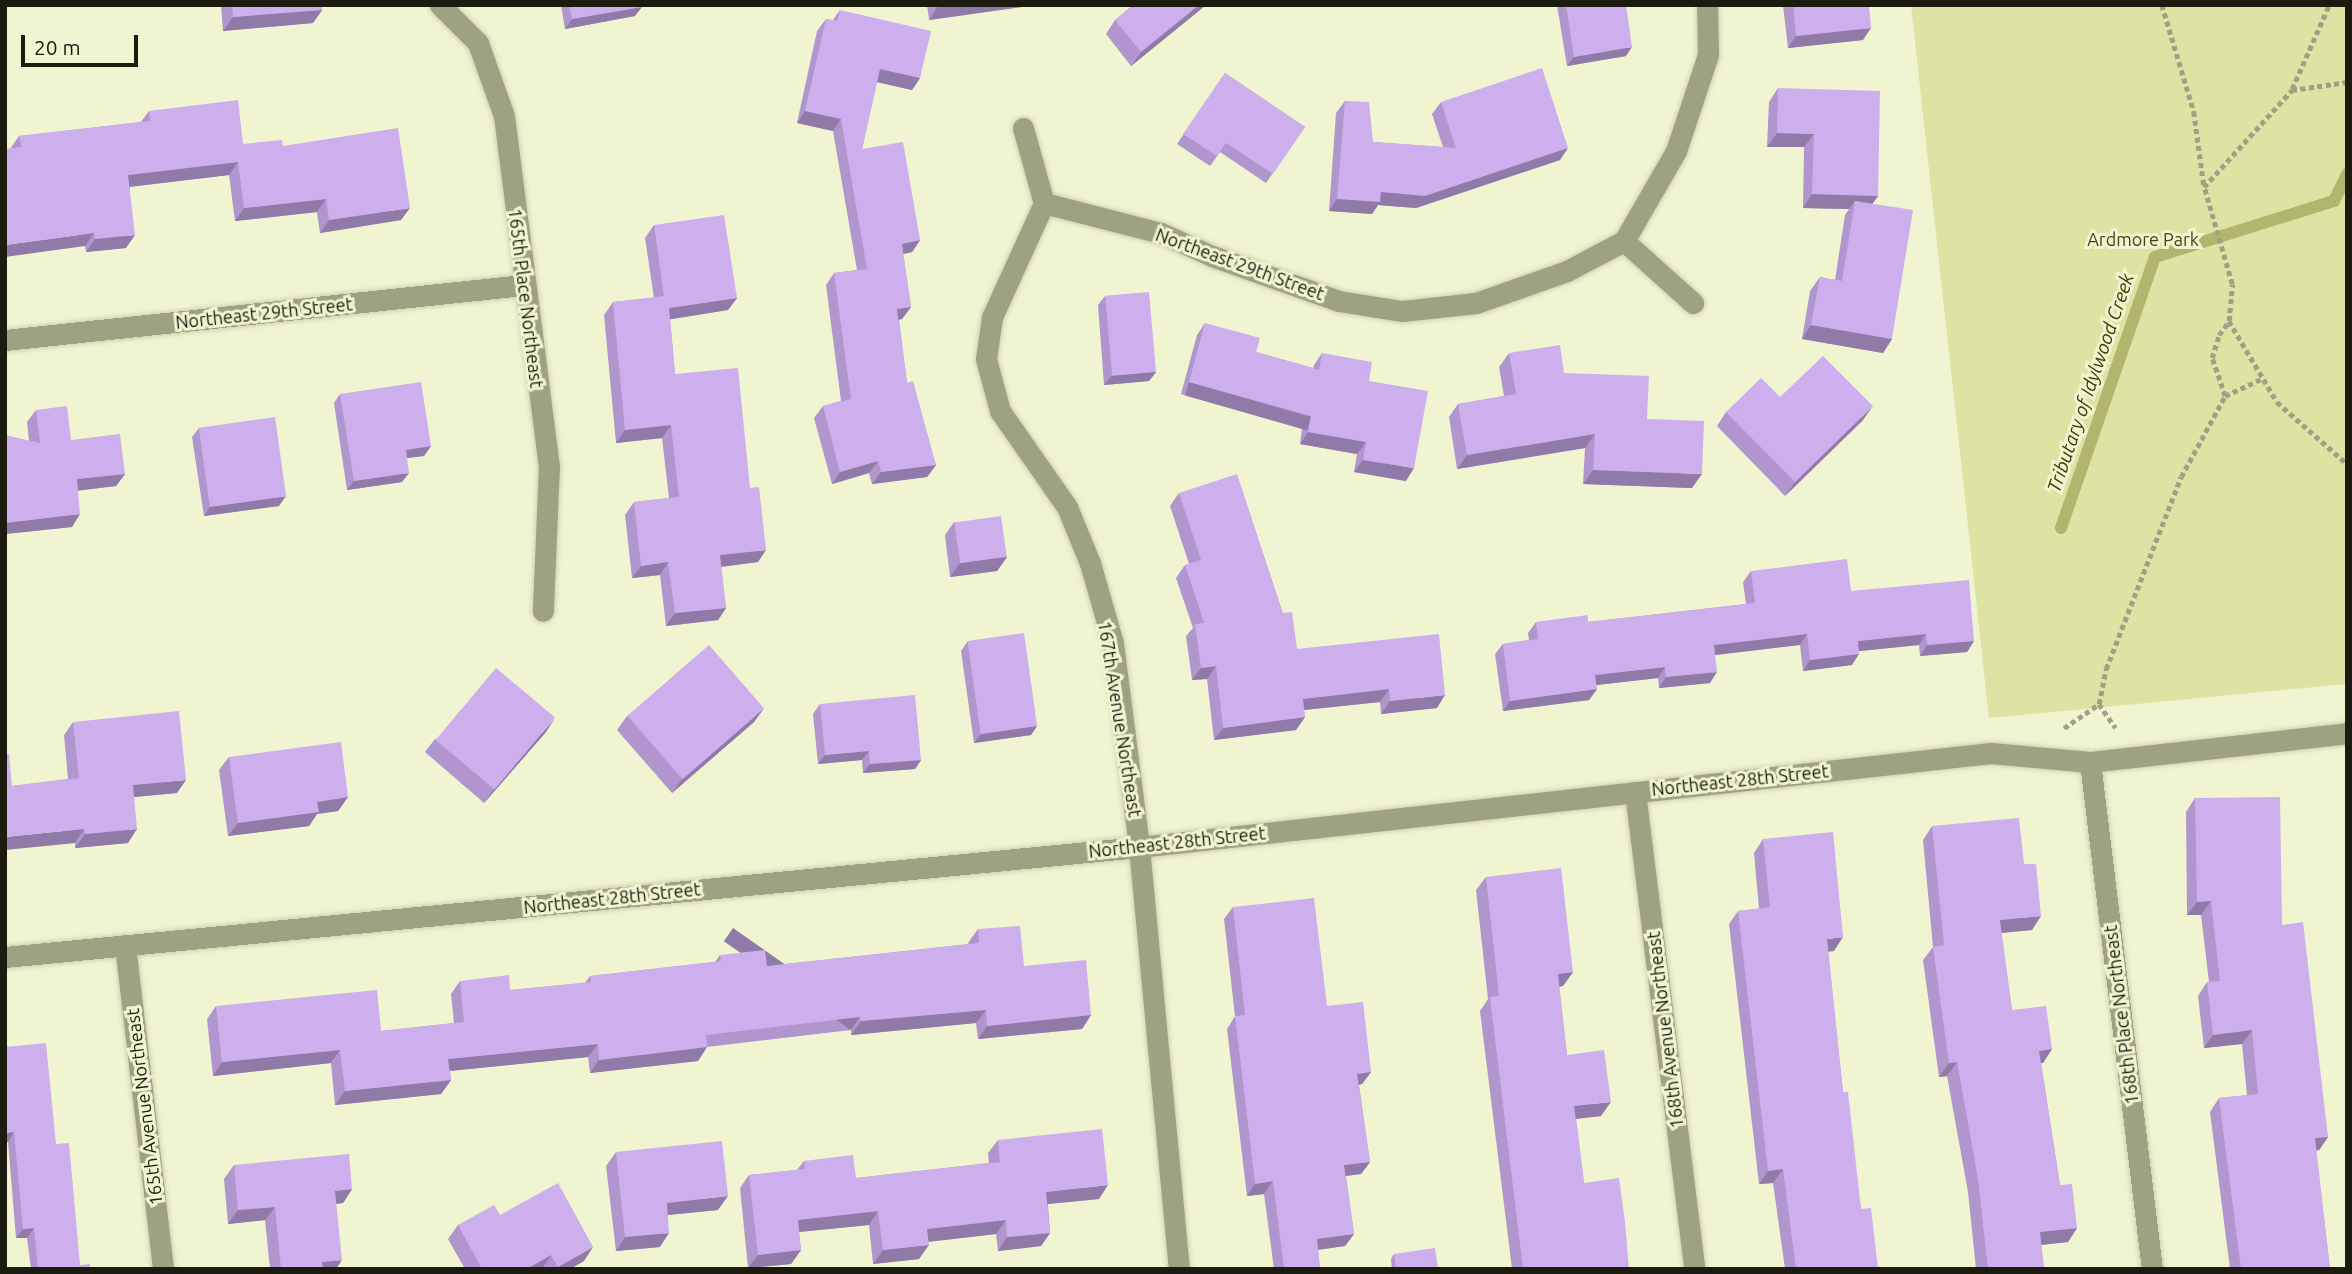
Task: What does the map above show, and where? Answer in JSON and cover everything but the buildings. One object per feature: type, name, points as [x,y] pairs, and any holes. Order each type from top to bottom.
[{"type":"street","name":"165th Place Northeast","points":[[440,5],[478,43],[504,116],[523,285],[549,465],[543,611]]},
{"type":"street","points":[[1693,303],[1624,241],[1676,151],[1708,55],[1707,5]]},
{"type":"street","points":[[1023,128],[1044,203]]},
{"type":"street","name":"Northeast 29th Street","points":[[1044,203],[1161,233],[1212,256],[1339,301],[1402,311],[1476,303],[1567,271],[1624,241]]},
{"type":"street","name":"167th Avenue Northeast","points":[[1044,203],[992,317],[986,359],[1000,411],[1066,507],[1090,563],[1113,643],[1139,847],[1180,1269]]},
{"type":"street","name":"Northeast 29th Street","points":[[5,341],[523,285]]},
{"type":"street","name":"Northeast 28th Street","points":[[5,957],[1139,847],[1991,753],[2090,762],[2347,733]]},
{"type":"street","name":"168th Place Northeast","points":[[2090,762],[2152,1269]]},
{"type":"street","name":"168th Avenue Northeast","points":[[1635,792],[1693,1269]]},
{"type":"street","name":"165th Avenue Northeast","points":[[125,945],[163,1269]]},
{"type":"path","points":[[2162,5],[2194,112],[2204,187],[2232,284],[2230,321],[2261,379],[2277,402],[2347,464]]},
{"type":"path","points":[[2204,187],[2292,90],[2329,5]]},
{"type":"path","points":[[2292,90],[2347,82]]},
{"type":"path","points":[[2225,396],[2212,358],[2219,335],[2230,321]]},
{"type":"path","points":[[2058,732],[2099,704],[2106,669],[2181,477],[2225,396],[2261,379]]},
{"type":"path","points":[[2099,704],[2121,735]]},
{"type":"green space","name":"Ardmore Park","points":[[1911,5],[2347,5],[2347,684],[1989,718]]},
{"type":"waterway","name":"Tributary of Idylwood Creek","points":[[2061,528],[2155,257],[2334,201],[2347,174]]}]
